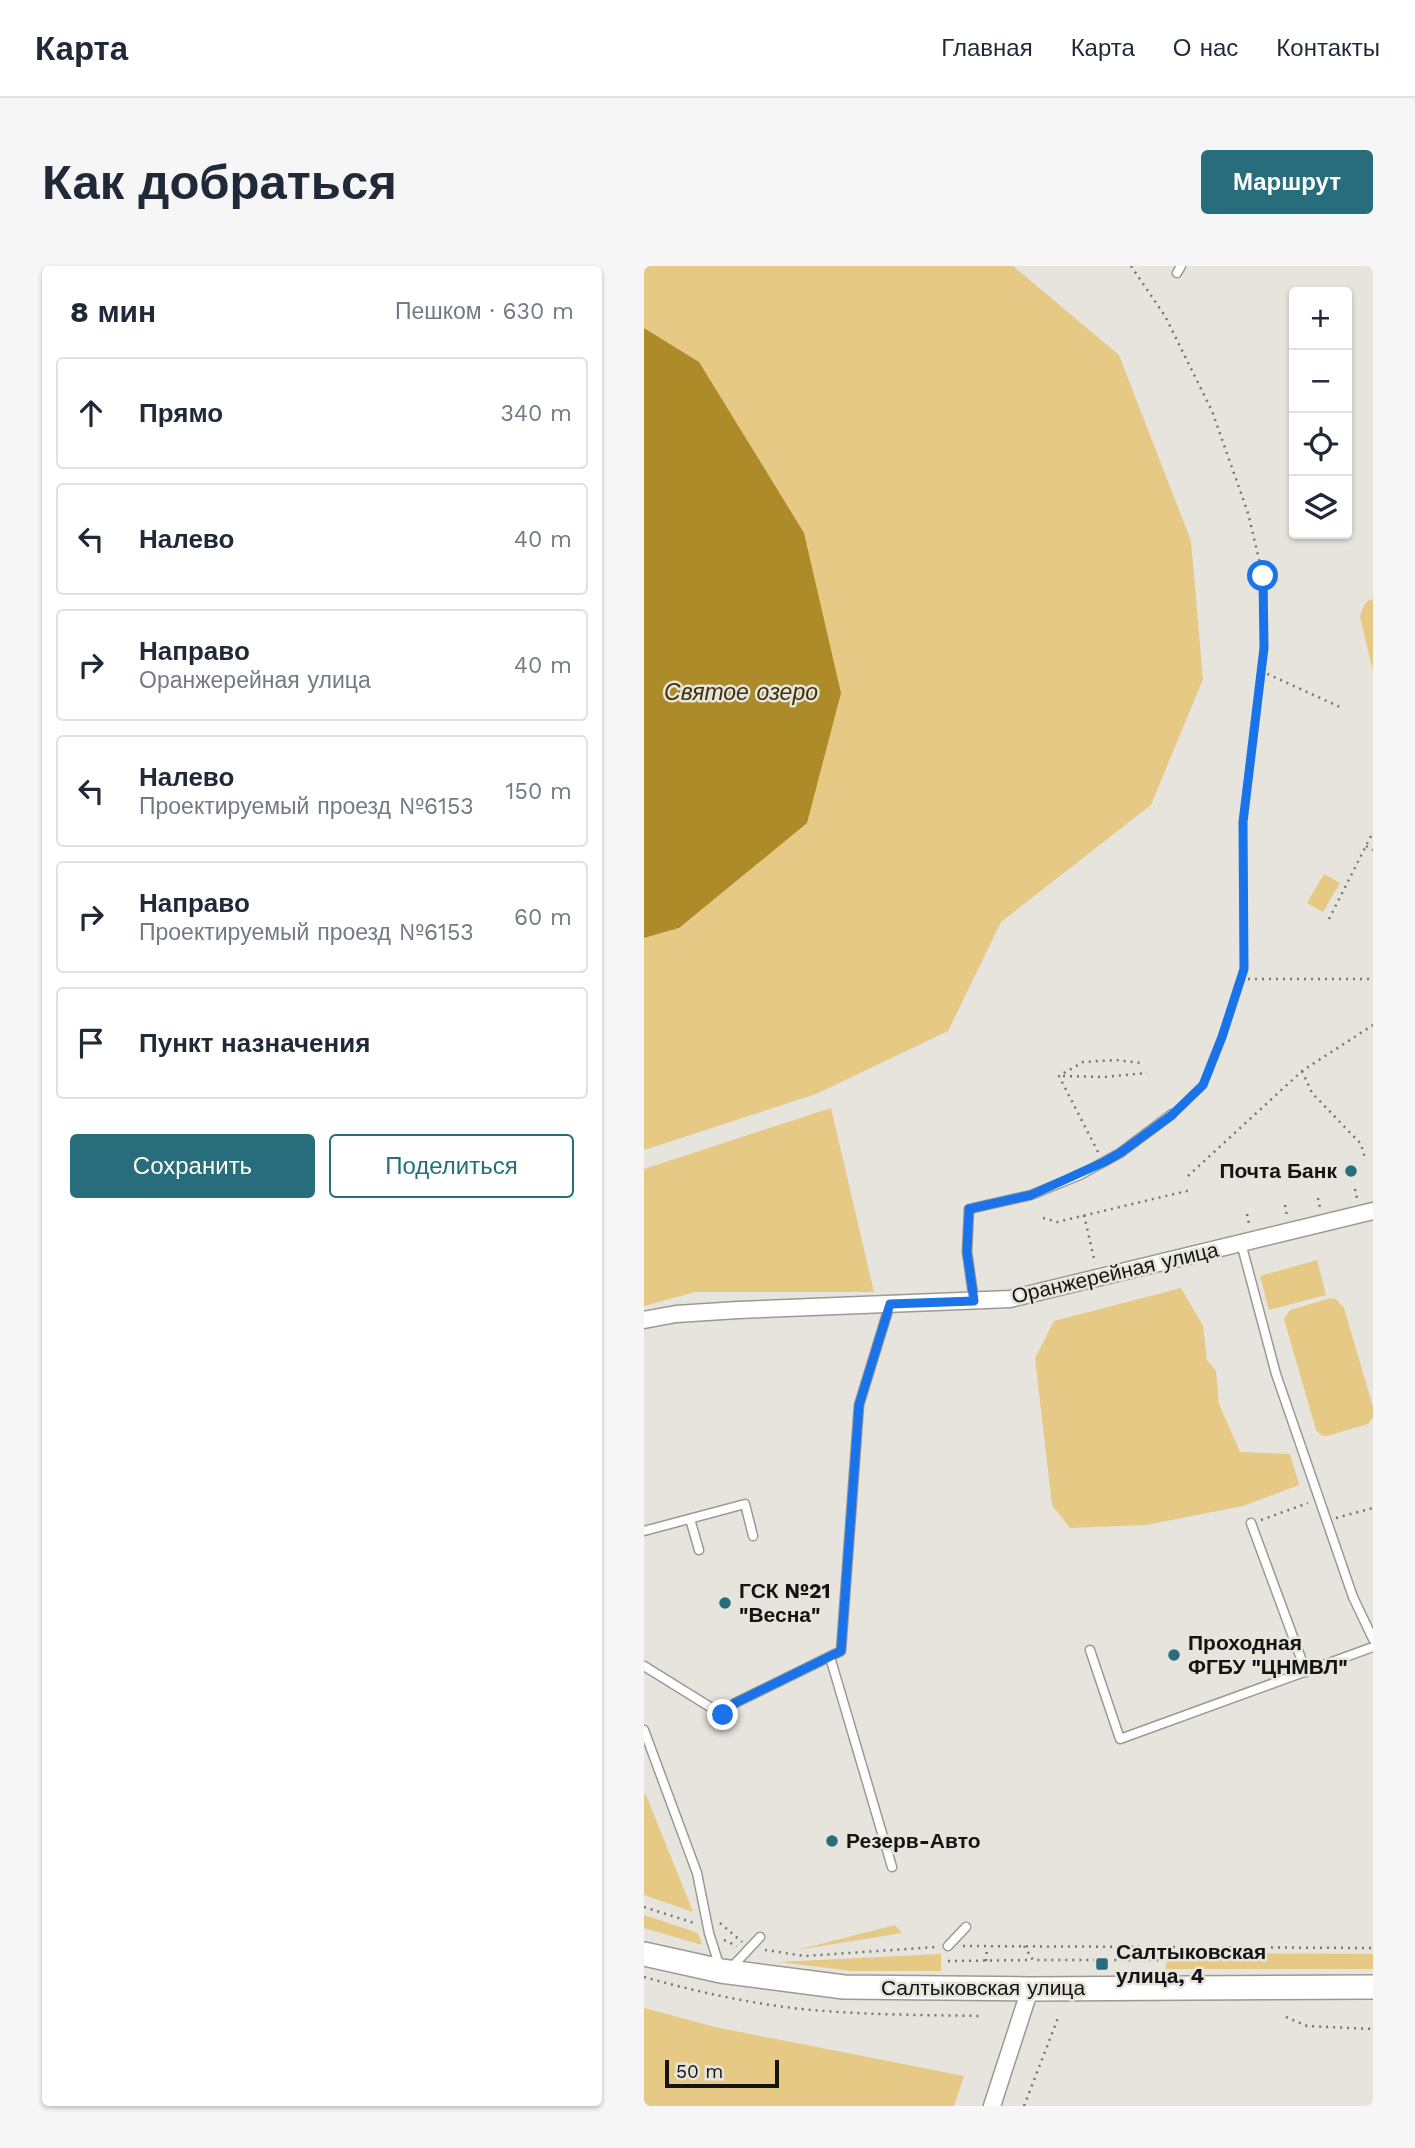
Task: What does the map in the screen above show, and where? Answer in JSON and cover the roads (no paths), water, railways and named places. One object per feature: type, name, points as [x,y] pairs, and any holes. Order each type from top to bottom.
[{"type":"main road","name":"Салтыковская улица","points":[[644,1946],[724,1971]]},
{"type":"main road","name":"Салтыковская улица","points":[[644,1954],[724,1971],[844,1987],[1373,1987]]},
{"type":"street","name":"Оранжерейная улица","points":[[644,1321],[676,1314],[1010,1299],[1373,1211]]},
{"type":"street","points":[[992,2106],[1030,1989]]},
{"type":"lane","points":[[974,1301],[967,1252],[969,1209],[1031,1195],[1104,1162],[1172,1115]]},
{"type":"lane","points":[[1241,1243],[1276,1374],[1353,1597],[1373,1639]]},
{"type":"lane","points":[[644,1666],[723,1715],[735,1703],[841,1651],[859,1405],[890,1304]]},
{"type":"lane","points":[[644,1531],[745,1504],[753,1536]]},
{"type":"lane","points":[[690,1519],[699,1550]]},
{"type":"lane","points":[[1251,1523],[1306,1672]]},
{"type":"lane","points":[[1090,1650],[1120,1740],[1373,1647]]},
{"type":"lane","points":[[830,1657],[892,1867]]},
{"type":"lane","points":[[644,1730],[697,1873],[709,1933],[724,1971],[760,1937]]},
{"type":"lane","points":[[948,1946],[966,1927]]},
{"type":"water","name":"Святое озеро","points":[[644,328],[699,362],[804,533],[841,693],[807,823],[679,928],[644,938]]},
{"type":"place","name":"Почта Банк","points":[[1351,1171]]},
{"type":"place","name":"ГСК №21 \"Весна\"","points":[[725,1603]]},
{"type":"place","name":"Проходная ФГБУ \"ЦНМВЛ\"","points":[[1174,1655]]},
{"type":"place","name":"Резерв-Авто","points":[[832,1841]]},
{"type":"place","name":"Салтыковская улица, 4","points":[[1102,1964]]}]
